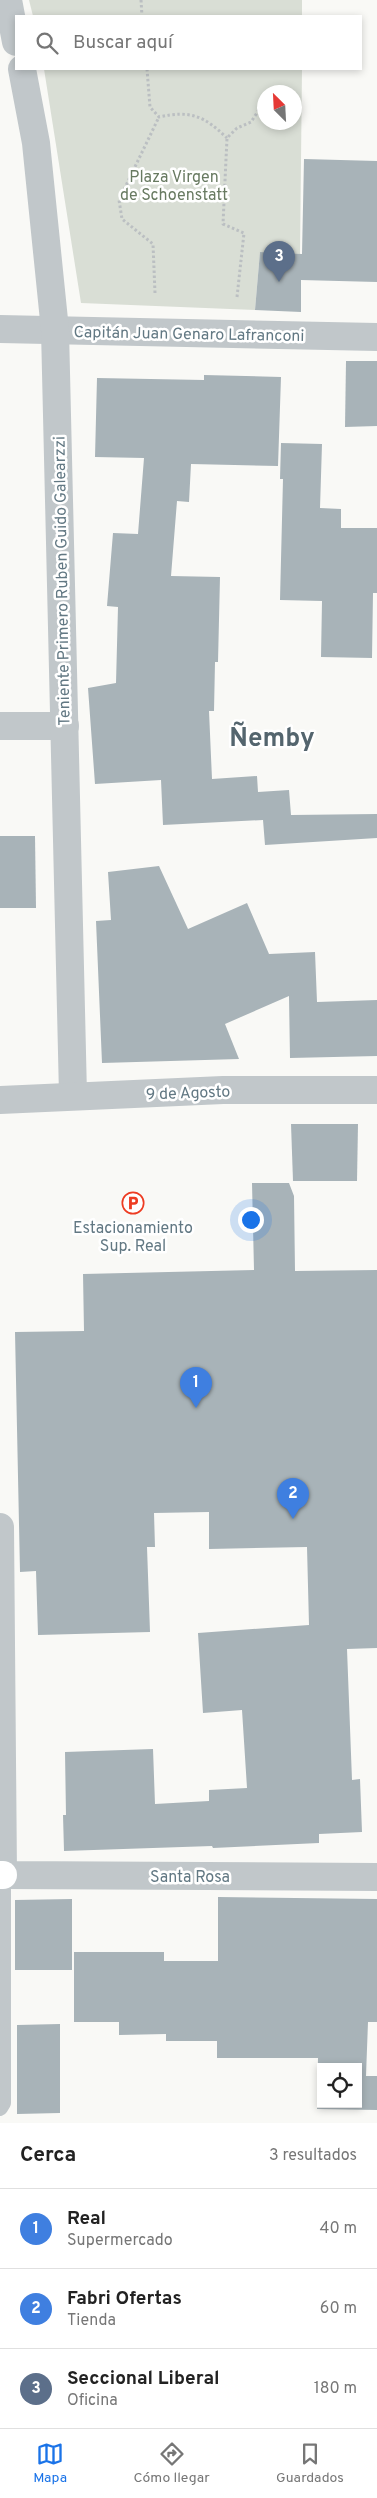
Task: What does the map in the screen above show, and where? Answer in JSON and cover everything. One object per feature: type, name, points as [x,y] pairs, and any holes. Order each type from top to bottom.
[{"type":"street","points":[[8,0],[15,37]]},
{"type":"street","name":"Teniente Primero Ruben Guido Galearzzi","points":[[22,70],[36,144],[55,330],[73,1095]]},
{"type":"street","name":"Capitán Juan Genaro Lafranconi","points":[[0,330],[377,337]]},
{"type":"street","points":[[0,726],[65,726]]},
{"type":"street","name":"9 de Agosto","points":[[0,1100],[73,1095],[223,1090],[377,1090]]},
{"type":"street","points":[[0,1527],[2,1875]]},
{"type":"street","name":"Santa Rosa","points":[[2,1875],[377,1877]]},
{"type":"lane","points":[[0,2108],[3,2103],[2,1875]]},
{"type":"path","points":[[141,0],[142,15]]},
{"type":"path","points":[[147,70],[150,107],[159,117]]},
{"type":"path","points":[[237,297],[244,233],[223,224],[227,138],[237,128],[251,122],[257,113]]},
{"type":"path","points":[[159,117],[175,114],[189,115],[210,121],[227,138]]},
{"type":"path","points":[[155,294],[152,244],[122,219],[119,200],[159,117]]},
{"type":"green space","points":[[29,0],[302,0],[302,15],[33,15]]},
{"type":"green space","name":"Plaza Virgen de Schoenstatt","points":[[44,70],[302,70],[302,85],[257,85],[257,130],[301,130],[300,254],[260,252],[255,310],[81,303]]},
{"type":"building","points":[[304,159],[377,161],[377,282],[301,280],[301,312],[255,310],[260,252],[302,254]]},
{"type":"building","points":[[346,361],[377,361],[377,426],[345,427]]},
{"type":"building","points":[[204,375],[281,377],[278,466],[191,464],[189,502],[177,501],[171,576],[220,577],[218,662],[215,662],[214,711],[209,711],[212,779],[257,776],[258,792],[289,790],[291,815],[377,814],[377,838],[265,845],[263,820],[163,825],[161,780],[95,784],[88,688],[116,683],[118,607],[107,606],[113,533],[138,534],[144,458],[95,457],[97,378],[204,380]]},
{"type":"building","points":[[281,443],[322,444],[320,508],[341,509],[341,528],[377,528],[377,593],[373,593],[372,658],[321,657],[322,601],[280,600],[283,479],[280,479]]},
{"type":"building","points":[[0,836],[35,836],[36,908],[0,908]]},
{"type":"building","points":[[159,866],[188,929],[247,903],[269,954],[315,952],[317,1002],[377,1000],[377,1056],[290,1058],[289,996],[225,1024],[239,1059],[102,1063],[96,921],[111,920],[108,872]]},
{"type":"building","points":[[291,1124],[358,1124],[357,1181],[293,1181]]},
{"type":"building","points":[[252,1183],[289,1183],[294,1196],[295,1271],[377,1270],[377,1648],[347,1649],[352,1780],[360,1779],[362,1832],[319,1834],[319,1843],[213,1848],[212,1846],[64,1851],[63,1815],[66,1815],[65,1752],[153,1749],[155,1804],[209,1801],[209,1790],[247,1788],[242,1710],[203,1713],[198,1633],[309,1625],[307,1547],[209,1549],[209,1512],[154,1513],[155,1547],[147,1547],[150,1632],[38,1635],[36,1571],[20,1572],[15,1332],[84,1331],[83,1274],[254,1270]]},
{"type":"building","points":[[218,1897],[377,1899],[377,2022],[368,2022],[366,2076],[377,2076],[377,2110],[317,2109],[362,2108],[362,2063],[318,2063],[318,2058],[217,2058],[217,2041],[166,2041],[166,2034],[119,2035],[119,2022],[74,2022],[74,1952],[164,1952],[164,1961],[218,1961]]},
{"type":"building","points":[[72,1899],[72,1970],[15,1970],[15,1900]]},
{"type":"building","points":[[60,2024],[60,2113],[17,2114],[17,2025]]},
{"type":"place","name":"Seccional Liberal","points":[[279,282]]},
{"type":"place","name":"Estacionamiento Sup. Real","points":[[133,1203]]},
{"type":"place","name":"Real","points":[[196,1408]]},
{"type":"place","name":"Fabri Ofertas","points":[[293,1519]]},
{"type":"district","name":"Ñemby","points":[[272,737]]}]
